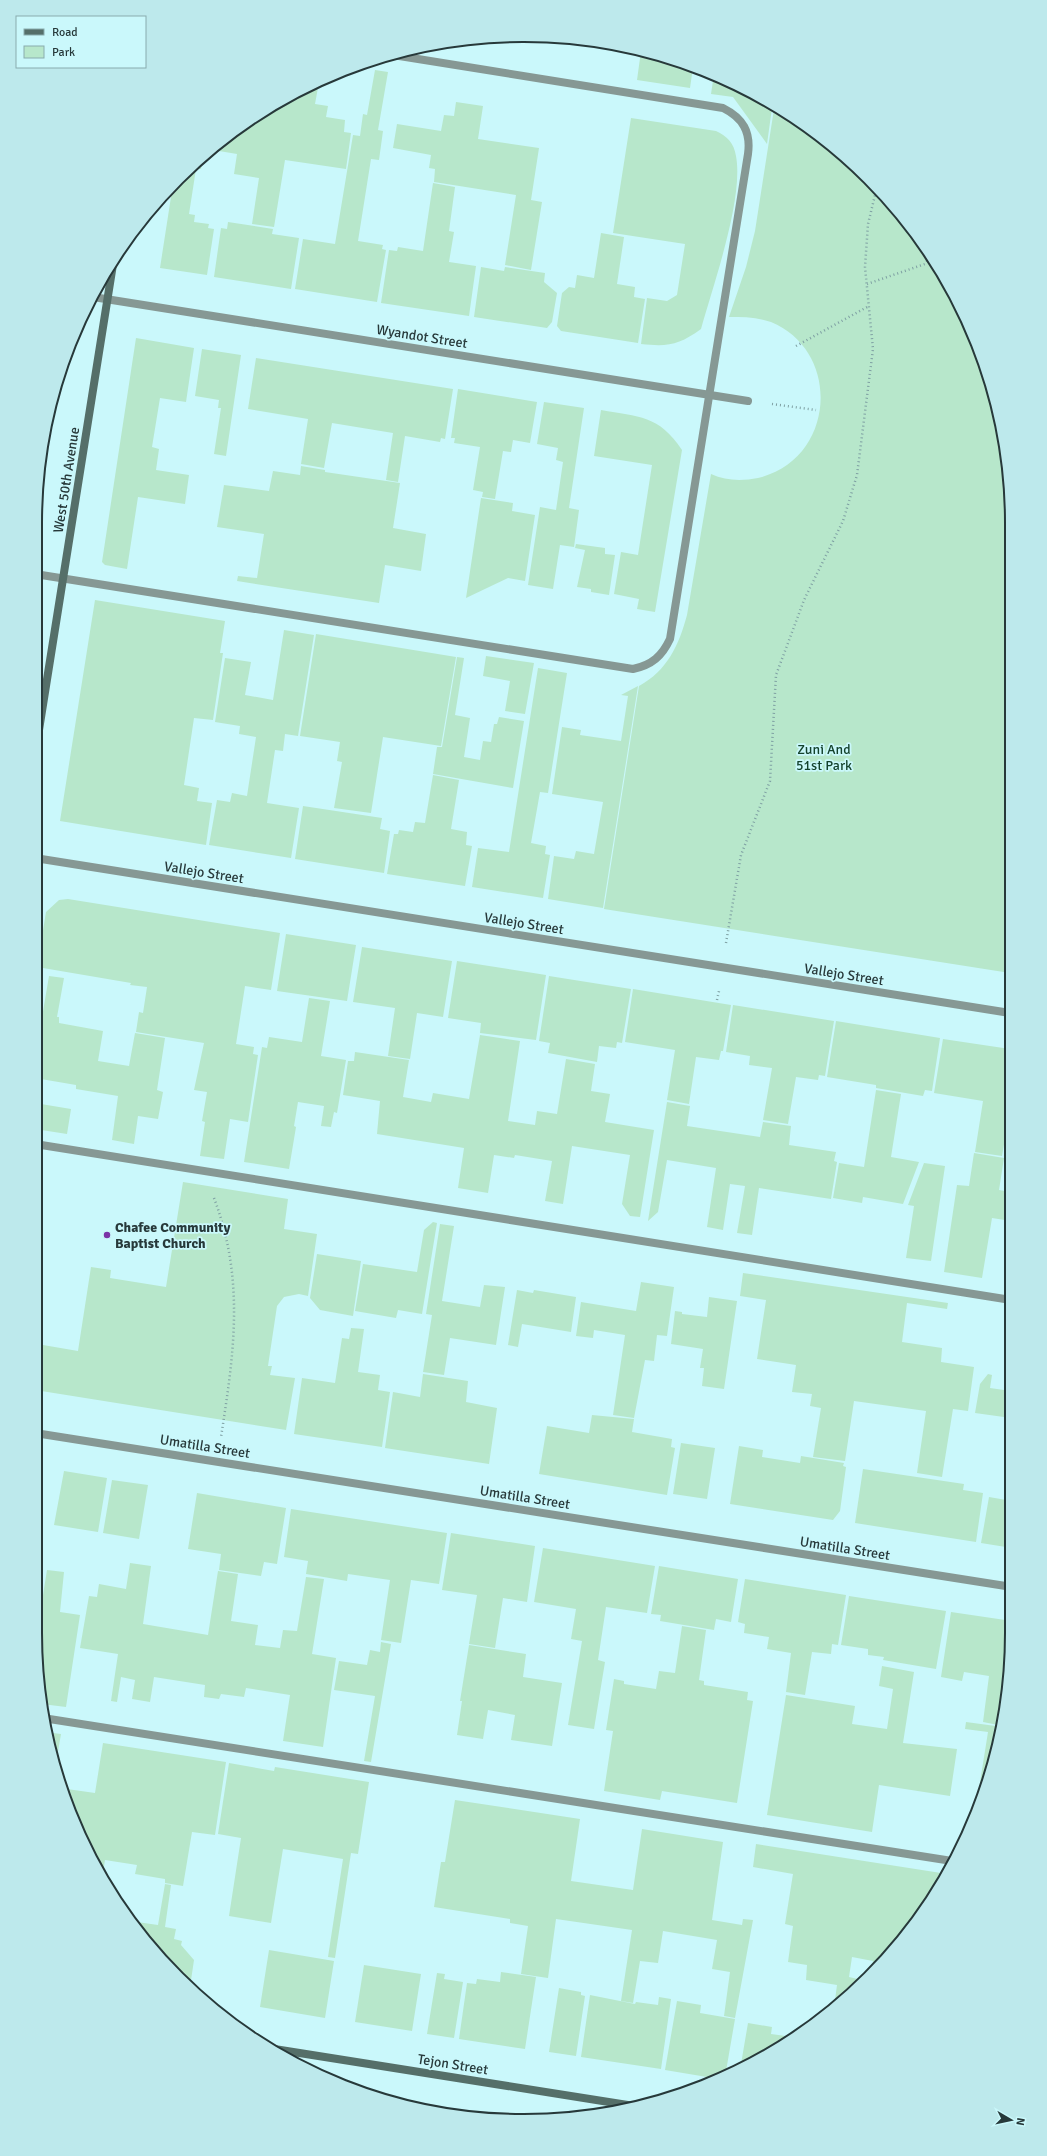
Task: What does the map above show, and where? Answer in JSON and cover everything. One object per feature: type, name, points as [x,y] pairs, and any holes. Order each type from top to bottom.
[{"type":"street","points":[[42,575],[633,669],[643,667],[655,661],[664,651],[670,639],[710,395],[750,142],[747,130],[741,120],[723,108],[404,57]]},
{"type":"street","name":"West 50th Avenue","points":[[42,711],[111,276]]},
{"type":"street","name":"Wyandot Street","points":[[99,298],[748,401]]},
{"type":"street","name":"Vallejo Street","points":[[42,859],[1005,1012]]},
{"type":"street","points":[[42,1145],[1005,1299]]},
{"type":"street","name":"Umatilla Street","points":[[42,1434],[1005,1586]]},
{"type":"street","points":[[50,1719],[946,1861]]},
{"type":"street","name":"Tejon Street","points":[[287,2051],[621,2104]]},
{"type":"path","points":[[728,930],[741,855],[770,781],[776,675],[804,600],[843,521],[857,475],[866,417],[873,349],[865,267],[868,224],[875,195]]},
{"type":"path","points":[[867,284],[925,264],[927,261]]},
{"type":"path","points":[[796,346],[869,306]]},
{"type":"path","points":[[748,401],[816,410]]},
{"type":"path","points":[[204,1171],[220,1214],[230,1251],[235,1307],[232,1365],[217,1461]]},
{"type":"green space","points":[[640,56],[692,73],[690,88],[637,80]]},
{"type":"green space","points":[[375,70],[388,72],[378,130],[383,131],[379,160],[371,159],[358,241],[383,245],[382,249],[386,250],[377,302],[295,289],[303,239],[335,244],[353,135],[360,136],[363,114],[367,115]]},
{"type":"green space","points":[[713,81],[772,111],[767,144],[733,97],[711,94]]},
{"type":"green space","points":[[318,89],[315,104],[328,106],[326,117],[345,120],[344,132],[351,133],[346,169],[285,160],[274,227],[252,224],[259,178],[234,174],[237,154],[219,151],[256,123]]},
{"type":"green space","points":[[456,102],[483,106],[478,139],[539,148],[531,200],[542,202],[531,270],[505,265],[516,195],[434,182],[435,169],[429,168],[431,155],[393,148],[397,124],[441,131],[444,115],[454,116]]},
{"type":"green space","name":"Zuni And 51st Park","points":[[773,113],[791,123],[841,161],[886,206],[924,256],[940,283],[968,339],[979,369],[989,399],[996,430],[1004,492],[1005,972],[604,909],[639,686],[649,680],[664,665],[676,647],[684,626],[711,474],[728,479],[746,480],[758,478],[784,467],[803,450],[815,429],[820,404],[819,380],[810,356],[794,337],[771,322],[760,319],[729,317],[746,267],[755,231]]},
{"type":"green space","points":[[631,118],[716,131],[729,140],[734,147],[736,156],[736,195],[732,218],[701,329],[686,339],[673,344],[641,344],[647,298],[667,301],[677,295],[685,244],[613,233]]},
{"type":"green space","points":[[196,171],[189,214],[195,215],[194,222],[209,224],[208,228],[214,229],[207,275],[160,268],[171,195]]},
{"type":"green space","points":[[433,183],[455,187],[449,231],[454,232],[449,262],[476,266],[469,316],[381,303],[389,250],[397,251],[398,247],[423,251]]},
{"type":"green space","points":[[228,222],[273,229],[272,234],[299,238],[291,289],[214,277],[221,228],[227,229]]},
{"type":"green space","points":[[601,233],[624,237],[617,284],[635,287],[634,297],[645,299],[638,343],[561,331],[557,326],[562,293],[569,287],[575,288],[577,275],[594,278]]},
{"type":"green space","points":[[481,267],[504,271],[505,267],[545,273],[544,282],[557,293],[552,322],[547,328],[474,317]]},
{"type":"green space","points":[[136,338],[194,348],[186,402],[160,398],[152,447],[159,449],[156,470],[189,475],[185,504],[138,497],[127,569],[105,565],[102,562]]},
{"type":"green space","points":[[202,349],[241,355],[226,456],[214,454],[221,408],[218,408],[219,400],[195,396]]},
{"type":"green space","points":[[256,358],[453,389],[445,439],[441,438],[440,442],[405,436],[398,482],[386,480],[393,433],[332,423],[324,468],[301,464],[308,419],[248,409]]},
{"type":"green space","points":[[458,389],[537,402],[530,443],[513,440],[511,452],[503,451],[495,499],[482,497],[483,492],[473,490],[480,447],[454,443],[455,438],[451,438]]},
{"type":"green space","points":[[544,402],[584,408],[569,508],[579,510],[574,547],[560,545],[553,589],[528,585],[540,507],[556,510],[563,462],[556,460],[558,448],[537,444]]},
{"type":"green space","points":[[601,410],[637,417],[656,424],[665,430],[682,450],[655,612],[637,609],[639,599],[614,594],[621,552],[638,555],[652,465],[594,456]]},
{"type":"green space","points":[[301,466],[325,470],[325,472],[400,483],[393,528],[426,534],[421,571],[385,565],[379,603],[237,581],[238,576],[257,578],[264,534],[217,527],[224,485],[269,491],[273,471],[300,475]]},
{"type":"green space","points":[[481,498],[513,503],[512,511],[535,515],[525,581],[508,578],[466,598]]},
{"type":"green space","points":[[576,544],[605,548],[605,554],[615,555],[609,595],[591,592],[591,589],[577,587],[585,550],[575,548]]},
{"type":"green space","points":[[95,600],[225,621],[220,653],[223,653],[213,720],[194,718],[184,785],[199,788],[197,801],[212,803],[206,845],[60,821]]},
{"type":"green space","points":[[284,630],[314,635],[298,736],[285,734],[283,751],[275,750],[267,803],[299,808],[291,858],[209,845],[217,800],[230,802],[232,793],[247,796],[256,737],[239,734],[240,726],[215,722],[225,658],[251,662],[245,695],[273,700]]},
{"type":"green space","points":[[316,634],[456,657],[441,746],[383,737],[371,813],[334,808],[342,762],[337,761],[340,742],[300,736]]},
{"type":"green space","points":[[486,656],[534,663],[525,714],[505,711],[510,681],[483,676]]},
{"type":"green space","points":[[457,657],[464,658],[455,715],[470,718],[464,757],[480,760],[483,741],[491,742],[494,724],[497,724],[499,717],[524,721],[513,788],[433,774],[437,747],[442,747]]},
{"type":"green space","points":[[538,668],[567,673],[548,793],[540,792],[531,843],[546,846],[545,854],[550,855],[543,898],[472,887],[478,848],[509,852]]},
{"type":"green space","points":[[638,686],[603,908],[548,899],[554,856],[574,859],[576,851],[594,854],[603,802],[552,794],[562,727],[581,730],[580,735],[621,741],[628,696],[621,695]]},
{"type":"green space","points":[[433,775],[459,780],[451,829],[467,832],[466,845],[472,846],[465,886],[387,874],[394,834],[398,834],[399,830],[413,832],[415,822],[425,823]]},
{"type":"green space","points":[[303,806],[382,818],[380,829],[390,831],[384,873],[295,859]]},
{"type":"green space","points":[[68,899],[280,933],[271,990],[245,986],[236,1044],[254,1047],[253,1054],[258,1055],[248,1122],[230,1119],[224,1159],[200,1156],[205,1122],[202,1121],[207,1092],[194,1090],[204,1043],[136,1032],[139,1012],[143,1013],[147,987],[42,968],[42,936],[46,912],[59,900]]},
{"type":"green space","points":[[286,934],[356,945],[347,1001],[277,991]]},
{"type":"green space","points":[[362,947],[452,961],[443,1017],[417,1013],[410,1059],[388,1056],[395,1008],[353,1002]]},
{"type":"green space","points":[[457,961],[546,975],[536,1040],[480,1033],[481,1023],[448,1018]]},
{"type":"green space","points":[[49,976],[64,978],[57,1017],[59,1017],[59,1023],[103,1031],[98,1061],[129,1066],[135,1033],[165,1038],[157,1090],[163,1092],[158,1119],[138,1116],[134,1144],[112,1140],[118,1096],[76,1089],[76,1085],[42,1079],[42,1018]]},
{"type":"green space","points":[[549,976],[631,989],[622,1043],[617,1042],[616,1048],[599,1046],[597,1062],[548,1053],[550,1043],[539,1041]]},
{"type":"green space","points":[[633,989],[731,1005],[723,1051],[721,1051],[719,1060],[696,1057],[689,1104],[667,1100],[675,1050],[625,1042]]},
{"type":"green space","points":[[309,998],[330,1001],[321,1056],[346,1060],[337,1113],[334,1112],[331,1127],[321,1126],[324,1106],[298,1102],[294,1126],[296,1127],[289,1169],[244,1162],[262,1047],[267,1048],[269,1037],[302,1042]]},
{"type":"green space","points":[[733,1005],[834,1021],[825,1076],[819,1075],[818,1080],[796,1077],[788,1124],[763,1120],[772,1068],[749,1065],[750,1056],[726,1052]]},
{"type":"green space","points":[[836,1021],[940,1038],[932,1091],[925,1090],[923,1096],[876,1088],[876,1085],[827,1077]]},
{"type":"green space","points":[[480,1035],[520,1041],[508,1121],[535,1125],[537,1111],[557,1114],[566,1059],[595,1064],[591,1091],[610,1094],[605,1122],[654,1130],[640,1217],[630,1216],[622,1204],[630,1155],[572,1146],[563,1204],[545,1201],[552,1161],[515,1155],[514,1158],[494,1155],[488,1193],[458,1188],[464,1148],[377,1134],[380,1101],[343,1095],[348,1061],[354,1061],[355,1052],[409,1060],[403,1097],[431,1102],[433,1093],[469,1099]]},
{"type":"green space","points":[[943,1039],[1005,1048],[1005,1139],[1002,1156],[975,1152],[983,1101],[934,1093]]},
{"type":"green space","points":[[876,1090],[901,1094],[891,1157],[919,1162],[903,1204],[863,1197],[862,1203],[833,1198],[839,1163],[864,1167]]},
{"type":"green space","points":[[667,1102],[690,1106],[687,1126],[760,1137],[763,1122],[791,1126],[789,1145],[836,1152],[834,1161],[837,1162],[831,1199],[759,1188],[752,1235],[737,1233],[745,1186],[730,1184],[723,1230],[707,1227],[716,1168],[667,1160],[658,1212],[648,1221]]},
{"type":"green space","points":[[42,1104],[71,1109],[67,1134],[42,1130]]},
{"type":"green space","points":[[974,1153],[1004,1158],[999,1190],[1005,1191],[1005,1220],[992,1218],[982,1278],[944,1272],[957,1185],[969,1186]]},
{"type":"green space","points":[[924,1163],[945,1166],[931,1261],[906,1258],[914,1206],[908,1205]]},
{"type":"green space","points":[[183,1182],[288,1199],[284,1229],[317,1234],[308,1296],[299,1294],[284,1297],[277,1306],[268,1366],[272,1366],[270,1375],[295,1378],[286,1430],[42,1391],[43,1345],[78,1351],[91,1267],[111,1270],[110,1278],[166,1287]]},
{"type":"green space","points":[[433,1222],[437,1223],[422,1314],[398,1310],[396,1318],[355,1311],[363,1264],[417,1272],[424,1230]]},
{"type":"green space","points":[[440,1224],[454,1226],[442,1301],[480,1307],[484,1285],[505,1287],[496,1345],[450,1338],[444,1375],[423,1372],[432,1315],[426,1314]]},
{"type":"green space","points":[[317,1254],[361,1261],[353,1316],[320,1310],[310,1298]]},
{"type":"green space","points":[[743,1273],[948,1303],[947,1309],[907,1303],[902,1342],[942,1348],[941,1362],[974,1367],[968,1411],[953,1409],[942,1477],[917,1473],[926,1411],[854,1401],[845,1461],[813,1457],[821,1408],[810,1406],[812,1394],[792,1392],[796,1365],[757,1359],[766,1300],[740,1296]]},
{"type":"green space","points":[[641,1282],[674,1287],[667,1336],[657,1335],[654,1361],[645,1360],[634,1418],[613,1415],[625,1335],[594,1330],[593,1338],[576,1336],[581,1302],[636,1311]]},
{"type":"green space","points":[[517,1290],[533,1293],[534,1290],[576,1297],[571,1332],[522,1324],[518,1347],[508,1345]]},
{"type":"green space","points":[[709,1297],[737,1301],[724,1389],[702,1386],[704,1368],[700,1368],[703,1349],[671,1344],[675,1311],[682,1312],[682,1314],[707,1317]]},
{"type":"green space","points":[[351,1328],[364,1329],[358,1372],[380,1375],[378,1390],[390,1392],[382,1447],[294,1434],[302,1378],[335,1383],[342,1338],[349,1339]]},
{"type":"green space","points":[[423,1374],[468,1381],[466,1402],[497,1408],[489,1464],[385,1448],[393,1392],[420,1397]]},
{"type":"green space","points":[[988,1374],[992,1375],[990,1388],[1005,1390],[1005,1417],[975,1413],[980,1384]]},
{"type":"green space","points":[[592,1415],[634,1419],[632,1432],[672,1439],[671,1447],[675,1448],[667,1495],[539,1474],[547,1426],[589,1433]]},
{"type":"green space","points":[[681,1443],[715,1448],[707,1499],[673,1494]]},
{"type":"green space","points":[[739,1446],[763,1450],[762,1457],[800,1463],[801,1456],[844,1463],[843,1466],[846,1467],[840,1511],[833,1520],[730,1504]]},
{"type":"green space","points":[[863,1469],[964,1484],[963,1490],[983,1493],[976,1542],[855,1523]]},
{"type":"green space","points":[[64,1471],[107,1478],[98,1532],[54,1525]]},
{"type":"green space","points":[[112,1480],[148,1485],[139,1539],[103,1533]]},
{"type":"green space","points":[[197,1493],[286,1508],[277,1564],[264,1562],[261,1576],[219,1570],[221,1554],[188,1549]]},
{"type":"green space","points":[[989,1497],[1005,1500],[1005,1547],[981,1543]]},
{"type":"green space","points":[[291,1509],[447,1533],[439,1584],[411,1580],[401,1643],[381,1640],[390,1580],[348,1574],[347,1581],[306,1574],[308,1561],[284,1557]]},
{"type":"green space","points":[[451,1533],[535,1546],[527,1602],[503,1598],[495,1648],[469,1644],[477,1595],[442,1590]]},
{"type":"green space","points":[[543,1548],[655,1566],[647,1613],[606,1607],[598,1660],[605,1662],[594,1729],[568,1725],[582,1641],[571,1639],[576,1609],[534,1602]]},
{"type":"green space","points":[[130,1563],[151,1566],[143,1624],[208,1635],[218,1571],[238,1574],[231,1621],[258,1625],[255,1645],[280,1648],[283,1630],[297,1631],[306,1577],[324,1579],[312,1654],[336,1658],[323,1747],[283,1741],[290,1695],[246,1688],[244,1697],[221,1694],[219,1699],[204,1697],[205,1685],[154,1677],[150,1702],[132,1699],[135,1680],[121,1677],[117,1702],[111,1701],[118,1654],[80,1648],[89,1596],[97,1597],[99,1584],[126,1589]]},
{"type":"green space","points":[[659,1566],[738,1579],[731,1622],[716,1619],[714,1630],[660,1621],[661,1615],[651,1614]]},
{"type":"green space","points":[[47,1570],[64,1572],[60,1612],[80,1615],[66,1707],[48,1705],[43,1664],[42,1601]]},
{"type":"green space","points":[[745,1579],[846,1595],[838,1645],[832,1644],[831,1654],[812,1652],[805,1695],[786,1692],[791,1653],[767,1649],[769,1637],[744,1633],[745,1624],[738,1622]]},
{"type":"green space","points":[[849,1596],[946,1611],[936,1669],[883,1660],[884,1657],[868,1655],[868,1649],[841,1645]]},
{"type":"green space","points":[[951,1612],[1005,1620],[1004,1664],[996,1725],[983,1722],[989,1676],[964,1672],[962,1681],[941,1677]]},
{"type":"green space","points":[[682,1626],[706,1630],[699,1680],[704,1681],[704,1685],[748,1692],[747,1700],[753,1701],[737,1803],[662,1791],[660,1800],[604,1791],[613,1731],[606,1730],[614,1679],[624,1681],[624,1684],[656,1689],[659,1671],[675,1673]]},
{"type":"green space","points":[[381,1642],[391,1644],[371,1762],[364,1761],[375,1696],[334,1690],[339,1661],[367,1665],[370,1650],[380,1652]]},
{"type":"green space","points":[[469,1645],[526,1654],[523,1677],[562,1683],[552,1746],[511,1740],[515,1715],[488,1710],[483,1739],[457,1735],[462,1701],[460,1701]]},
{"type":"green space","points":[[882,1666],[914,1672],[903,1743],[957,1749],[950,1796],[879,1785],[872,1832],[767,1815],[786,1695],[855,1706],[852,1724],[887,1729],[893,1689],[879,1686]]},
{"type":"green space","points":[[966,1722],[996,1726],[989,1757],[979,1786],[988,1732],[965,1729]]},
{"type":"green space","points":[[53,1733],[61,1734],[57,1755]]},
{"type":"green space","points":[[103,1743],[226,1762],[215,1835],[192,1832],[183,1886],[165,1883],[165,1879],[135,1874],[137,1865],[105,1860],[104,1867],[79,1817],[69,1789],[95,1793]]},
{"type":"green space","points":[[229,1763],[274,1771],[275,1767],[369,1782],[358,1854],[351,1853],[335,1958],[328,1957],[343,1859],[283,1849],[271,1923],[229,1916],[241,1838],[218,1834]]},
{"type":"green space","points":[[455,1800],[580,1819],[571,1881],[633,1890],[642,1829],[723,1842],[712,1920],[742,1925],[743,1919],[753,1920],[735,2018],[724,2016],[730,1972],[712,1969],[717,1940],[663,1931],[658,1963],[640,1961],[633,2003],[621,2001],[632,1930],[556,1919],[548,1978],[521,1974],[528,1926],[510,1923],[510,1919],[434,1907],[441,1862],[445,1862]]},
{"type":"green space","points":[[756,1844],[940,1873],[924,1900],[905,1926],[872,1964],[873,1961],[852,1957],[849,1977],[858,1979],[835,2000],[837,1985],[806,1980],[807,1965],[788,1962],[793,1926],[785,1924],[793,1874],[753,1867]]},
{"type":"green space","points":[[165,1884],[171,1885],[165,1927],[176,1929],[174,1939],[182,1941],[181,1945],[194,1960],[191,1981],[161,1950],[139,1922],[158,1925]]},
{"type":"green space","points":[[269,1950],[334,1961],[325,2018],[260,2007]]},
{"type":"green space","points":[[364,1965],[421,1974],[412,2031],[355,2022]]},
{"type":"green space","points":[[501,1972],[536,1977],[525,2049],[459,2039],[467,1983],[476,1984],[477,1979],[500,1982]]},
{"type":"green space","points":[[437,1973],[445,1974],[444,1979],[463,1982],[454,2038],[427,2034]]},
{"type":"green space","points":[[559,1988],[581,1992],[581,1995],[585,1996],[576,2056],[549,2052]]},
{"type":"green space","points":[[590,1995],[635,2004],[636,2002],[658,2005],[659,1997],[671,1999],[661,2069],[581,2057]]},
{"type":"green space","points":[[677,2001],[701,2005],[700,2013],[735,2019],[726,2068],[708,2077],[665,2070]]},
{"type":"green space","points":[[748,2023],[772,2027],[771,2034],[786,2036],[764,2049],[742,2061]]},
{"type":"place","name":"Chafee Community Baptist Church","points":[[107,1235]]}]
